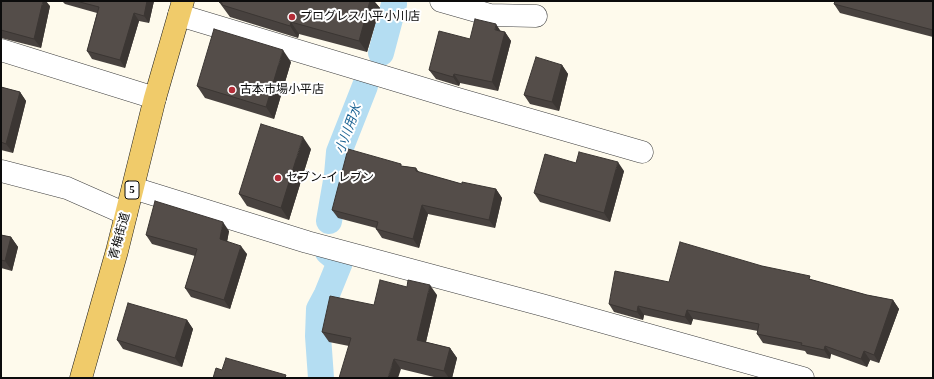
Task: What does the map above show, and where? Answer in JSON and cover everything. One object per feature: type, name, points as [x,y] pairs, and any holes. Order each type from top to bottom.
[{"type":"main road","name":"青梅街道","points":[[81,378],[133,188],[155,98],[181,8]]},
{"type":"street","points":[[442,1],[490,15],[536,16]]},
{"type":"street","points":[[181,8],[458,99],[642,152]]},
{"type":"street","points":[[1,50],[155,98]]},
{"type":"street","points":[[1,171],[67,188],[126,214]]},
{"type":"street","points":[[133,188],[307,242],[542,304],[803,378]]},
{"type":"building","points":[[1,1],[43,1],[34,39],[1,30]]},
{"type":"building","points":[[76,1],[147,1],[144,16],[134,13],[120,60],[87,51],[99,7]]},
{"type":"building","points":[[219,1],[370,1],[359,41],[291,22],[290,26],[222,5]]},
{"type":"building","points":[[835,1],[933,1],[933,30],[834,4]]},
{"type":"building","points":[[475,19],[496,24],[495,30],[505,32],[492,82],[454,74],[453,77],[429,70],[439,31],[470,39]]},
{"type":"building","points":[[214,29],[283,50],[266,107],[197,86]]},
{"type":"building","points":[[536,57],[562,65],[552,102],[524,95]]},
{"type":"building","points":[[1,87],[20,92],[6,144],[1,142]]},
{"type":"building","points":[[261,124],[303,137],[281,208],[239,194]]},
{"type":"building","points":[[348,149],[401,164],[401,166],[416,168],[416,171],[462,184],[462,182],[496,189],[489,220],[422,205],[413,239],[376,229],[378,222],[332,210]]},
{"type":"building","points":[[579,152],[618,162],[604,213],[534,193],[545,154],[576,163]]},
{"type":"building","points":[[155,201],[223,222],[220,239],[241,246],[224,300],[185,288],[197,249],[146,235]]},
{"type":"building","points":[[1,235],[11,237],[5,261],[1,260]]},
{"type":"building","points":[[680,242],[762,266],[810,276],[809,279],[867,295],[893,300],[874,355],[864,351],[861,359],[825,346],[824,350],[801,345],[802,343],[757,334],[759,324],[687,310],[685,317],[638,306],[637,312],[609,304],[615,271],[669,282]]},
{"type":"building","points":[[380,280],[407,287],[408,280],[430,285],[417,340],[450,348],[444,371],[394,359],[388,378],[339,378],[351,338],[322,332],[330,296],[374,305]]},
{"type":"building","points":[[128,303],[187,320],[175,358],[117,340]]},
{"type":"building","points":[[226,358],[286,375],[285,378],[213,378],[216,368],[222,370]]},
{"type":"waterway","name":"小川用水","points":[[381,53],[394,4]]},
{"type":"waterway","name":"小川用水","points":[[329,221],[337,175],[339,152],[365,86]]},
{"type":"waterway","name":"小川用水","points":[[321,378],[318,336],[319,309],[340,262],[328,252]]},
{"type":"place","name":"プログレス小平小川店","points":[[292,17]]},
{"type":"place","name":"古本市場小平店","points":[[232,90]]},
{"type":"place","name":"セブン-イレブン","points":[[278,178]]}]
